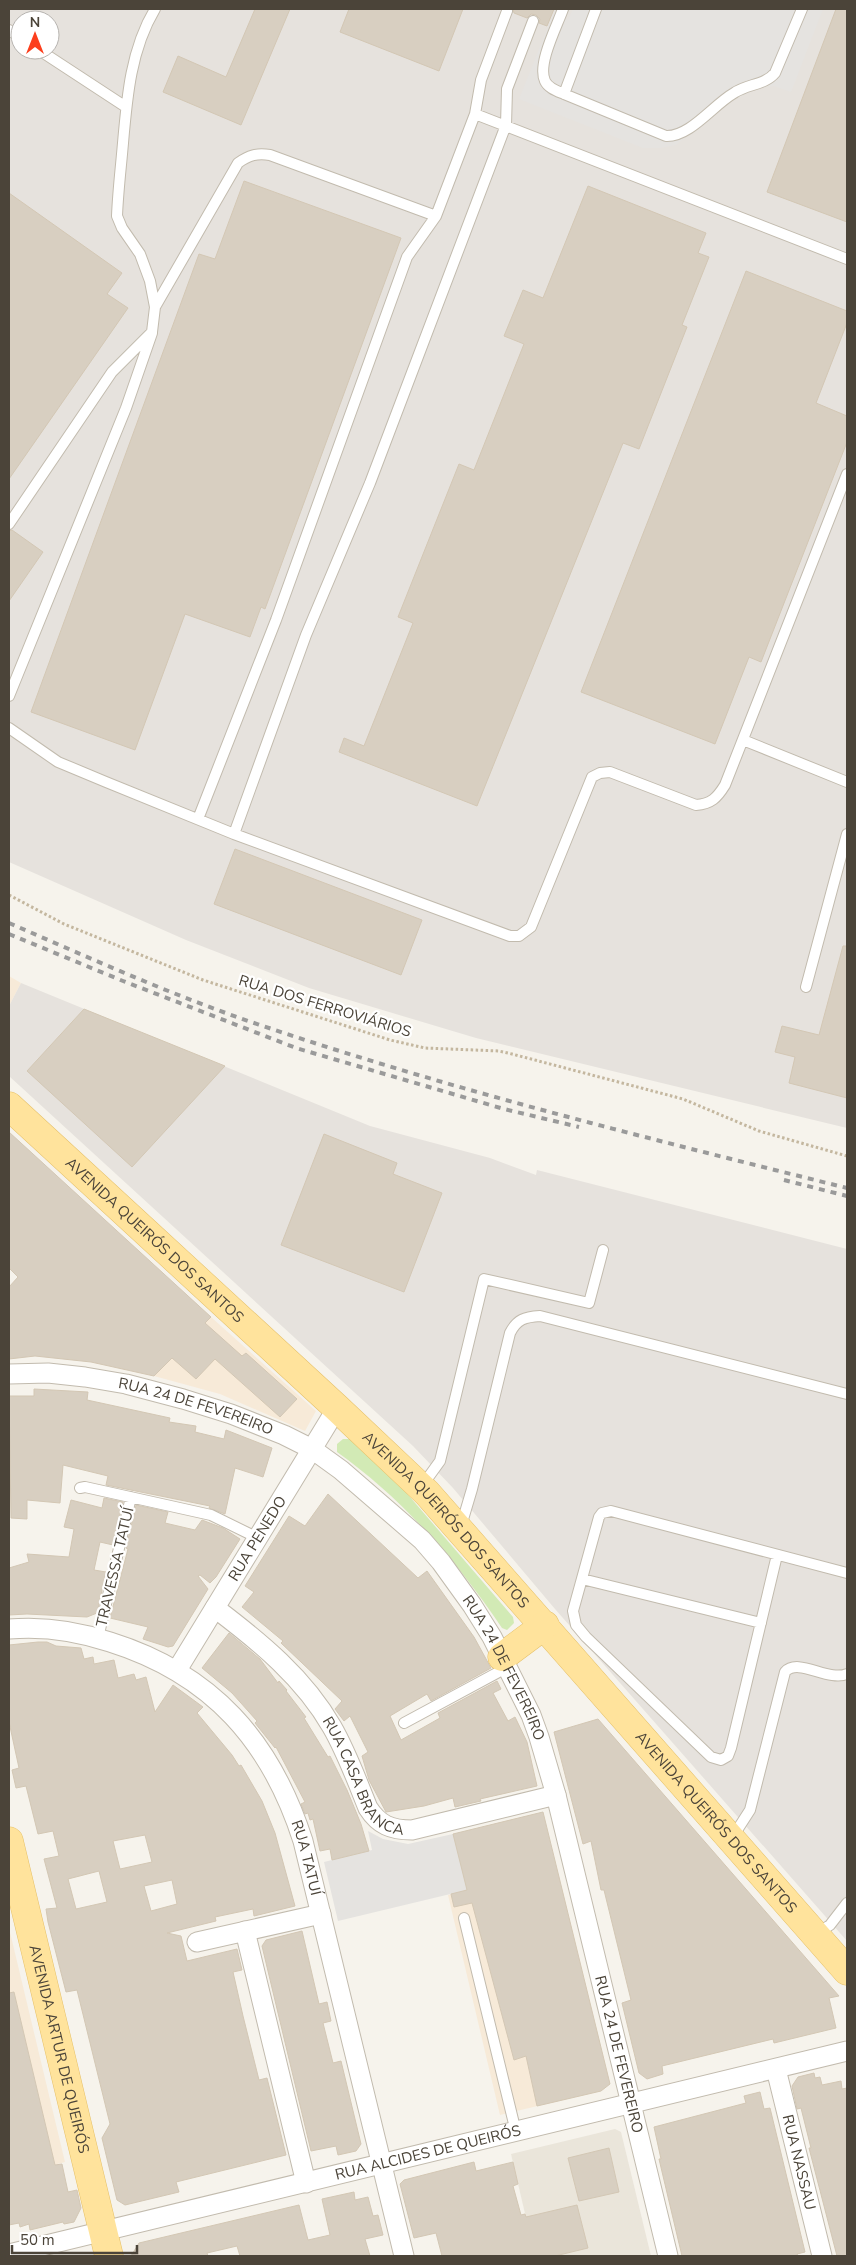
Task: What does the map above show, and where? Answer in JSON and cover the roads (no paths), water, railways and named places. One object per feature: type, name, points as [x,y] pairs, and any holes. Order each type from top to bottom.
[{"type":"main road","name":"AVENIDA QUEIRÓS DOS SANTOS","points":[[9,1106],[421,1487],[545,1625],[847,1970]]},
{"type":"main road","points":[[505,1662],[545,1625]]},
{"type":"main road","name":"AVENIDA ARTUR DE QUEIRÓS","points":[[9,1841],[106,2244]]},
{"type":"street","name":"RUA 24 DE FEVEREIRO","points":[[9,1374],[48,1373],[126,1384],[223,1411],[284,1435],[312,1449],[363,1487],[422,1540],[441,1562],[472,1605],[505,1662],[539,1736],[556,1795],[668,2256]]},
{"type":"street","name":"RUA PENEDO","points":[[177,1670],[337,1408]]},
{"type":"street","name":"RUA CASA BRANCA","points":[[215,1608],[270,1651],[308,1692],[332,1727],[368,1808],[375,1819],[388,1828],[412,1830],[556,1795]]},
{"type":"street","name":"RUA TATUÍ","points":[[9,1629],[60,1630],[98,1638],[146,1655],[177,1670],[206,1689],[229,1711],[276,1774],[295,1818],[322,1914],[404,2256]]},
{"type":"street","points":[[197,1942],[322,1914]]},
{"type":"street","points":[[245,1931],[306,2183]]},
{"type":"street","name":"RUA ALCIDES DE QUEIRÓS","points":[[9,2254],[106,2244],[306,2183],[847,2051]]},
{"type":"street","name":"RUA NASSAU","points":[[776,2069],[822,2256]]},
{"type":"lane","points":[[9,696],[126,408],[152,332],[155,307],[150,281],[140,254],[122,228],[118,216],[126,107],[136,49],[143,28],[155,9]]},
{"type":"lane","points":[[563,9],[543,64],[542,73],[545,82],[551,88],[564,94],[666,136],[678,135],[733,93],[770,79],[775,73],[802,9]]},
{"type":"lane","points":[[564,94],[596,9]]},
{"type":"lane","points":[[198,820],[276,620],[407,257],[436,216],[475,114],[481,80],[507,11]]},
{"type":"lane","points":[[234,834],[306,635],[370,483],[506,126],[506,89],[533,21]]},
{"type":"lane","points":[[54,60],[126,107]]},
{"type":"lane","points":[[475,114],[847,259]]},
{"type":"lane","points":[[155,307],[238,163],[247,156],[270,155],[436,216]]},
{"type":"lane","points":[[9,524],[112,372],[152,332]]},
{"type":"lane","points":[[9,728],[58,762],[198,820],[510,936],[519,936],[530,927],[592,777],[600,773],[610,772],[696,805],[708,804],[717,797],[725,785],[847,474]]},
{"type":"lane","points":[[743,740],[847,782]]},
{"type":"lane","points":[[806,987],[847,834]]},
{"type":"lane","points":[[421,1487],[440,1461],[484,1279],[589,1302],[603,1250]]},
{"type":"lane","points":[[460,1530],[472,1489],[510,1333],[514,1324],[523,1317],[540,1316],[847,1394]]},
{"type":"lane","points":[[80,1488],[85,1486],[211,1514],[258,1538]]},
{"type":"lane","name":"TRAVESSA TATUÍ","points":[[98,1638],[131,1497]]},
{"type":"lane","points":[[778,1554],[731,1748],[728,1756],[717,1760],[698,1745],[586,1638],[576,1625],[574,1611],[599,1517],[611,1511],[778,1554],[847,1573]]},
{"type":"lane","points":[[582,1579],[761,1623]]},
{"type":"lane","points":[[404,1723],[505,1662]]},
{"type":"lane","points":[[732,1838],[750,1810],[785,1672],[792,1667],[798,1666],[833,1676],[847,1674]]},
{"type":"lane","points":[[816,1934],[830,1925],[847,1903]]},
{"type":"lane","points":[[464,1918],[516,2132]]},
{"type":"railway","points":[[9,923],[198,1003],[335,1050],[554,1113],[847,1188]]},
{"type":"railway","points":[[9,934],[123,981],[296,1048],[504,1109],[579,1127]]},
{"type":"railway","points":[[784,1180],[847,1196]]}]
